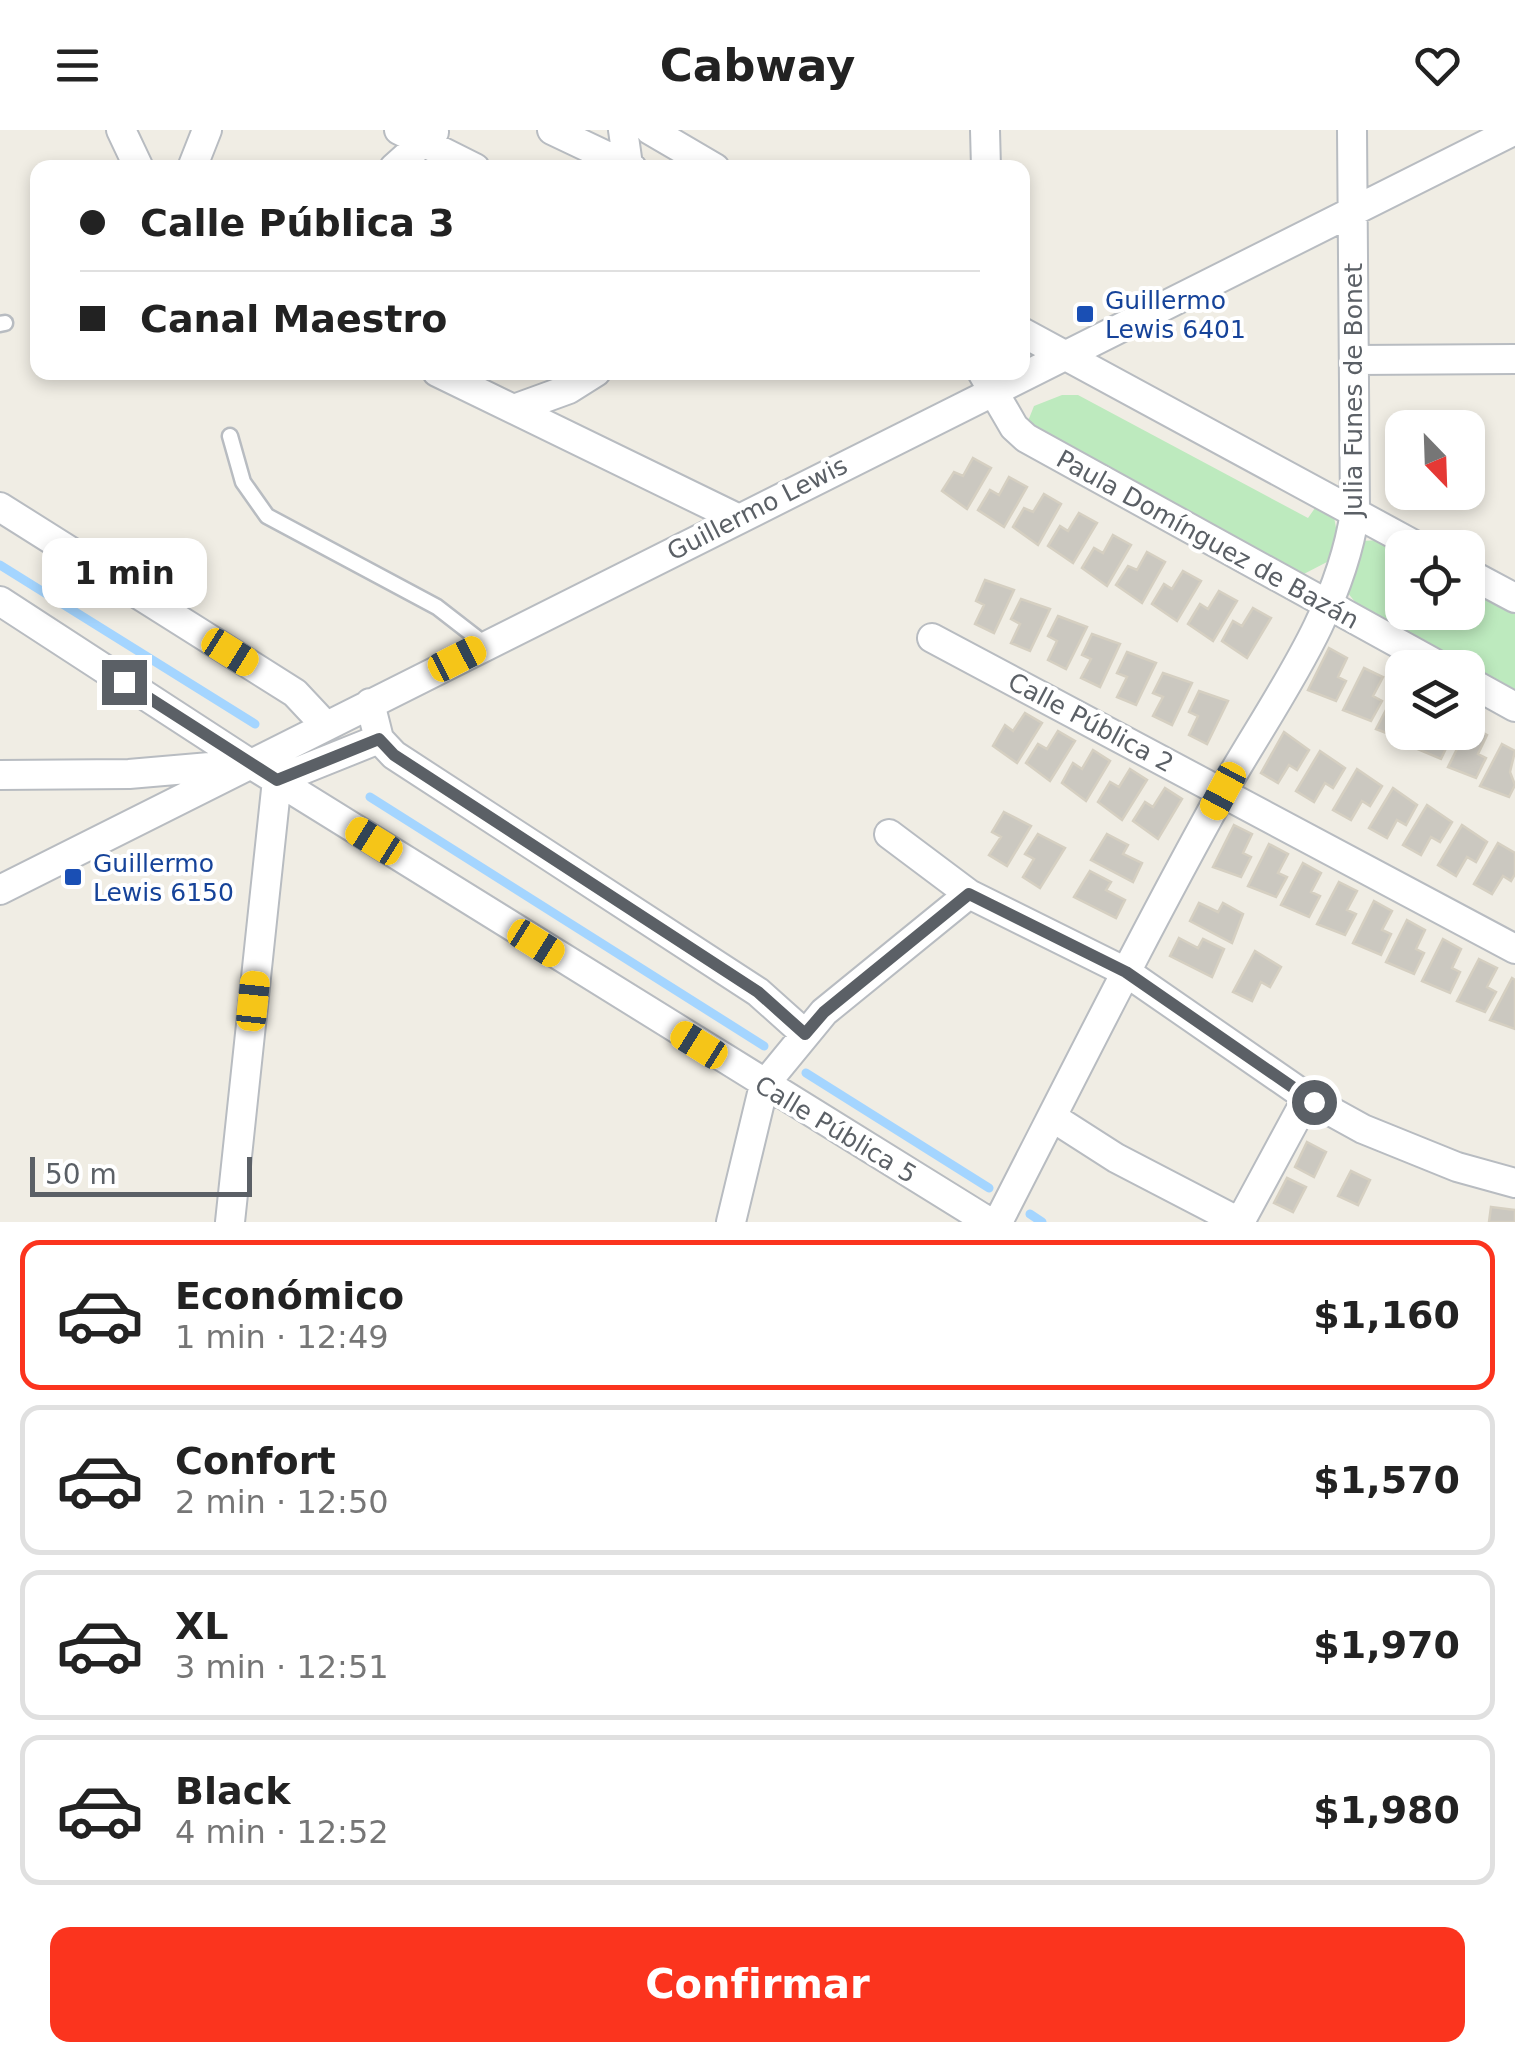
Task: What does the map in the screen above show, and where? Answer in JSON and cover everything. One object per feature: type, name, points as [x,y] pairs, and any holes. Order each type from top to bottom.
[{"type":"street","points":[[121,130],[134,160]]},
{"type":"street","points":[[195,160],[207,130]]},
{"type":"street","points":[[552,130],[617,160]]},
{"type":"street","points":[[623,130],[629,160]]},
{"type":"street","points":[[650,130],[701,160]]},
{"type":"street","points":[[986,130],[986,160]]},
{"type":"street","name":"Julia Funes de Bonet","points":[[998,1222],[1223,791],[1330,606],[1350,550],[1355,512],[1356,360],[1352,130]]},
{"type":"street","name":"Guillermo Lewis","points":[[1030,366],[1063,354],[1515,130]]},
{"type":"street","points":[[400,160],[419,134],[462,160]]},
{"type":"street","points":[[1030,336],[1388,530]]},
{"type":"street","points":[[1356,360],[1515,359]]},
{"type":"street","points":[[453,380],[737,518]]},
{"type":"street","points":[[514,409],[583,380]]},
{"type":"street","name":"Guillermo Lewis","points":[[0,890],[737,518],[988,381]]},
{"type":"street","name":"Paula Domínguez de Bazán","points":[[988,381],[1014,427],[1026,438],[1410,650]]},
{"type":"street","points":[[0,507],[295,693],[325,725]]},
{"type":"street","points":[[1485,582],[1515,598]]},
{"type":"street","name":"Calle Pública 5","points":[[0,602],[248,764],[989,1222]]},
{"type":"street","name":"Calle Pública 2","points":[[932,638],[1515,949]]},
{"type":"street","points":[[1485,690],[1515,707]]},
{"type":"street","points":[[370,703],[379,739],[394,755],[758,992],[805,1034]]},
{"type":"street","points":[[230,1222],[277,780],[379,739]]},
{"type":"street","points":[[0,775],[129,774],[248,764]]},
{"type":"street","points":[[889,834],[969,894],[1126,972],[1307,1098],[1363,1128],[1456,1168],[1515,1183]]},
{"type":"street","points":[[731,1222],[764,1086],[824,1012],[969,894]]},
{"type":"street","points":[[1052,1116],[1116,1158],[1240,1222],[1307,1098]]},
{"type":"lane","points":[[230,436],[244,482],[267,516],[437,607],[486,644]]},
{"type":"green space","points":[[1062,395],[1078,395],[1308,518],[1315,508],[1334,517],[1337,533],[1327,562],[1298,577],[1288,576],[1028,421],[1034,406]]},
{"type":"green space","points":[[1361,541],[1385,543],[1385,624],[1364,613],[1347,592]]},
{"type":"green space","points":[[1485,596],[1515,613],[1515,694],[1485,678],[1485,650],[1433,650],[1396,630],[1485,630]]},
{"type":"building","points":[[973,458],[991,468],[967,509],[942,491],[954,472],[963,476]]},
{"type":"building","points":[[1009,477],[1027,487],[1004,527],[978,510],[990,490],[999,495]]},
{"type":"building","points":[[1044,494],[1061,504],[1038,545],[1013,527],[1024,508],[1033,512]]},
{"type":"building","points":[[1079,513],[1097,523],[1073,563],[1048,546],[1060,526],[1068,531]]},
{"type":"building","points":[[1113,535],[1131,545],[1107,586],[1082,568],[1094,548],[1103,553]]},
{"type":"building","points":[[1147,552],[1165,562],[1142,603],[1116,585],[1128,566],[1137,570]]},
{"type":"building","points":[[1183,571],[1201,581],[1177,621],[1152,604],[1164,584],[1172,589]]},
{"type":"building","points":[[985,580],[1014,590],[994,633],[975,624],[984,605],[976,601]]},
{"type":"building","points":[[1219,591],[1237,601],[1213,641],[1188,624],[1200,604],[1208,609]]},
{"type":"building","points":[[1021,599],[1050,609],[1030,651],[1011,643],[1020,624],[1011,619]]},
{"type":"building","points":[[1253,608],[1271,618],[1247,658],[1222,641],[1233,621],[1242,626]]},
{"type":"building","points":[[1058,616],[1087,627],[1066,669],[1048,660],[1057,641],[1048,636]]},
{"type":"building","points":[[1092,634],[1120,644],[1100,687],[1081,678],[1091,659],[1082,655]]},
{"type":"building","points":[[1329,648],[1347,658],[1338,677],[1346,681],[1336,701],[1308,690]]},
{"type":"building","points":[[1127,652],[1156,663],[1136,705],[1117,697],[1127,677],[1117,673]]},
{"type":"building","points":[[1364,668],[1383,677],[1373,696],[1382,701],[1371,721],[1343,710]]},
{"type":"building","points":[[1163,673],[1192,683],[1172,725],[1153,716],[1163,697],[1153,693]]},
{"type":"building","points":[[1199,691],[1228,701],[1207,744],[1189,735],[1198,716],[1189,712]]},
{"type":"building","points":[[1385,712],[1385,733],[1376,729]]},
{"type":"building","points":[[1025,713],[1042,723],[1017,763],[993,746],[1005,725],[1013,731]]},
{"type":"building","points":[[1058,731],[1075,741],[1050,781],[1026,763],[1038,744],[1047,749]]},
{"type":"building","points":[[1284,732],[1309,750],[1297,770],[1289,765],[1278,783],[1261,773]]},
{"type":"building","points":[[1502,744],[1515,751],[1510,772],[1515,785],[1509,797],[1480,786]]},
{"type":"building","points":[[1093,750],[1110,761],[1086,801],[1062,783],[1073,763],[1082,769]]},
{"type":"building","points":[[1420,750],[1445,750],[1441,759]]},
{"type":"building","points":[[1456,750],[1480,750],[1478,754],[1486,758],[1476,778],[1448,767]]},
{"type":"building","points":[[1320,751],[1345,768],[1333,788],[1325,783],[1314,802],[1296,791]]},
{"type":"building","points":[[1130,769],[1147,780],[1122,820],[1098,802],[1110,782],[1119,787]]},
{"type":"building","points":[[1357,769],[1382,786],[1370,806],[1362,801],[1351,820],[1333,810]]},
{"type":"building","points":[[1165,788],[1182,799],[1158,839],[1133,821],[1145,802],[1153,807]]},
{"type":"building","points":[[1393,788],[1417,805],[1406,825],[1397,820],[1387,838],[1369,828]]},
{"type":"building","points":[[1427,805],[1452,822],[1440,842],[1431,837],[1421,855],[1403,845]]},
{"type":"building","points":[[1004,812],[1031,826],[1007,866],[989,855],[1001,837],[992,832]]},
{"type":"building","points":[[1234,825],[1252,834],[1243,853],[1251,857],[1241,877],[1213,867]]},
{"type":"building","points":[[1462,825],[1487,842],[1476,862],[1467,857],[1456,876],[1438,865]]},
{"type":"building","points":[[1038,834],[1065,848],[1040,888],[1023,877],[1034,859],[1025,854]]},
{"type":"building","points":[[1107,834],[1128,845],[1123,854],[1142,863],[1133,882],[1091,860]]},
{"type":"building","points":[[1498,843],[1515,853],[1515,874],[1511,881],[1503,876],[1492,894],[1474,884]]},
{"type":"building","points":[[1269,844],[1288,854],[1278,873],[1287,877],[1276,897],[1248,886]]},
{"type":"building","points":[[1303,863],[1321,873],[1311,892],[1320,896],[1309,917],[1281,905]]},
{"type":"building","points":[[1090,871],[1111,882],[1106,890],[1125,900],[1116,918],[1074,897]]},
{"type":"building","points":[[1339,882],[1357,891],[1347,910],[1356,914],[1345,935],[1317,924]]},
{"type":"building","points":[[1374,901],[1392,911],[1382,930],[1391,934],[1381,955],[1353,943]]},
{"type":"building","points":[[1199,903],[1218,912],[1223,903],[1243,914],[1232,943],[1190,921]]},
{"type":"building","points":[[1407,920],[1425,930],[1416,949],[1424,953],[1414,974],[1386,962]]},
{"type":"building","points":[[1179,938],[1198,948],[1203,939],[1224,949],[1212,977],[1170,956]]},
{"type":"building","points":[[1443,939],[1461,949],[1452,968],[1460,972],[1450,993],[1422,981]]},
{"type":"building","points":[[1255,951],[1281,967],[1270,987],[1261,982],[1252,1001],[1233,992]]},
{"type":"building","points":[[1479,959],[1497,968],[1487,987],[1496,992],[1485,1012],[1457,1001]]},
{"type":"building","points":[[1512,978],[1515,980],[1515,1029],[1490,1020]]},
{"type":"building","points":[[1307,1142],[1326,1152],[1314,1177],[1295,1167]]},
{"type":"building","points":[[1351,1171],[1370,1180],[1358,1205],[1338,1196]]},
{"type":"building","points":[[1287,1178],[1306,1187],[1293,1212],[1274,1203]]},
{"type":"building","points":[[1491,1207],[1515,1210],[1515,1222],[1489,1222]]},
{"type":"waterway","points":[[0,565],[255,724]]},
{"type":"waterway","points":[[370,797],[764,1046]]},
{"type":"waterway","points":[[806,1073],[989,1188]]},
{"type":"waterway","points":[[1030,1214],[1042,1222]]},
{"type":"place","name":"Guillermo Lewis 6401","points":[[1085,314]]},
{"type":"place","name":"Guillermo Lewis 6150","points":[[73,877]]},
{"type":"route","points":[[124,682],[277,780],[379,739],[394,755],[758,992],[805,1034],[824,1012],[969,894],[1126,972],[1275,1079],[1314,1102]]}]
